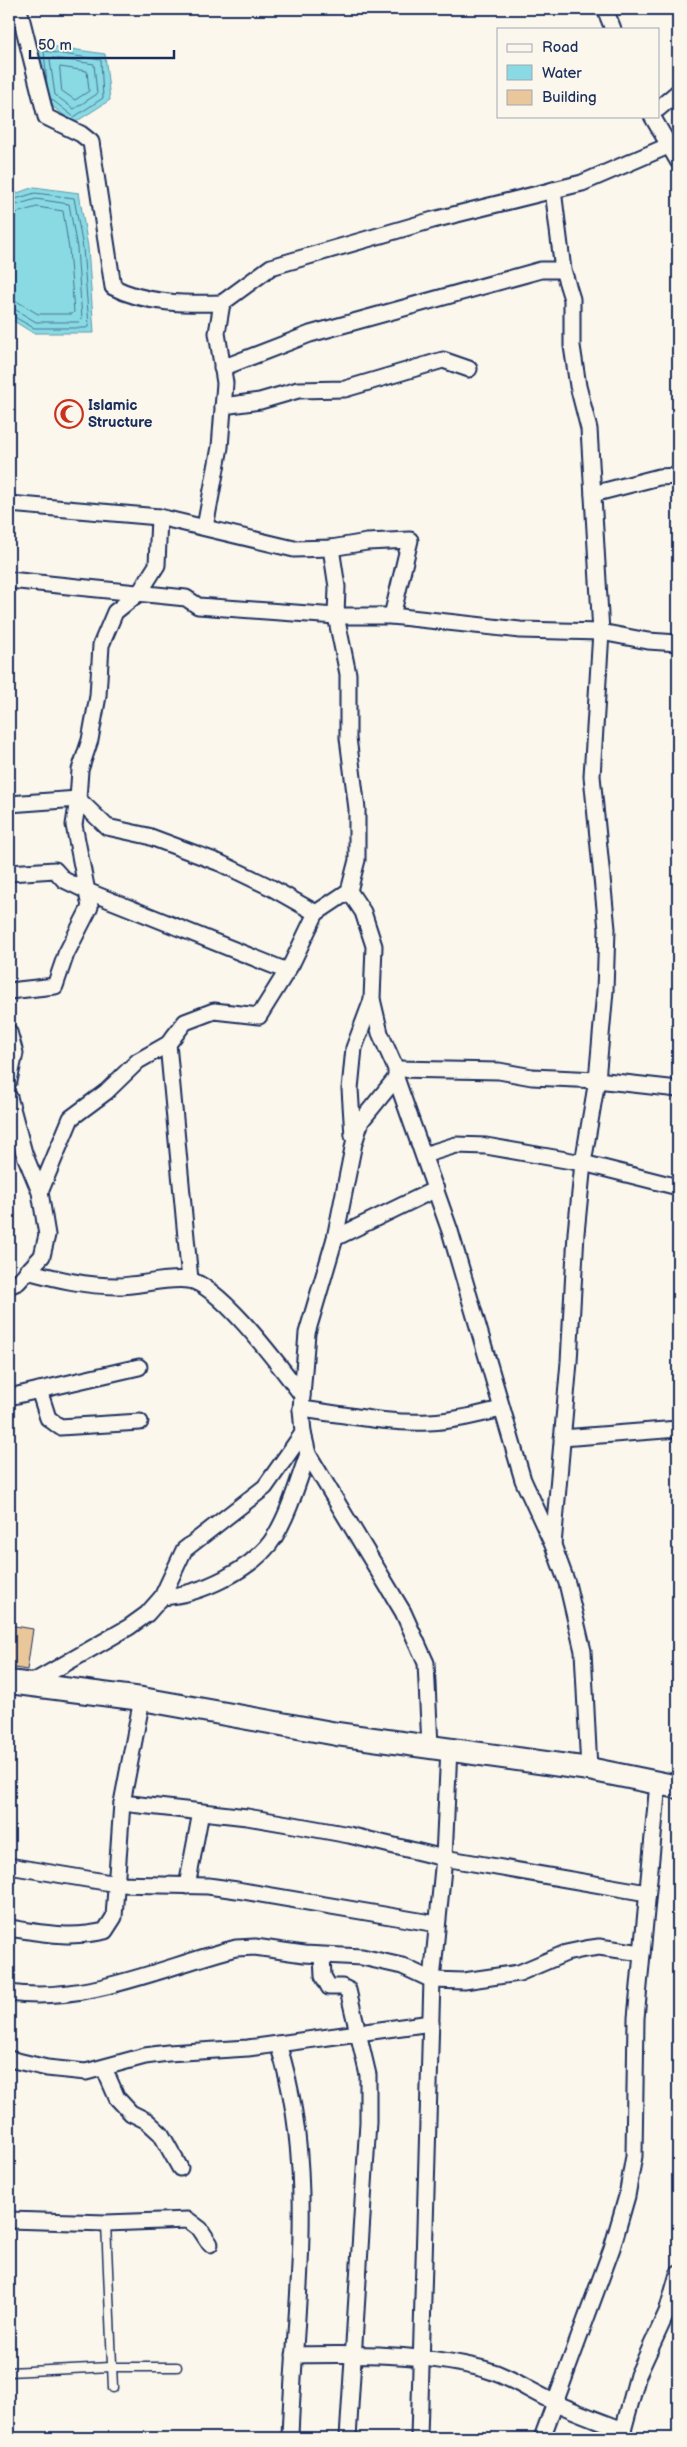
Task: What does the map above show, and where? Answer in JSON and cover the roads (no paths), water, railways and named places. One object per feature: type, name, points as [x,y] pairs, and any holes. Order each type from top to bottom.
[{"type":"main road","points":[[18,1683],[142,1700],[337,1734],[589,1769],[668,1785]]},
{"type":"street","points":[[605,9],[613,28]]},
{"type":"street","points":[[16,11],[46,117],[81,134],[91,142],[113,287],[127,294],[163,301],[222,303],[271,267],[433,220],[582,183],[668,146]]},
{"type":"street","points":[[660,107],[678,92]]},
{"type":"street","points":[[653,118],[678,161]]},
{"type":"street","points":[[553,190],[563,270],[572,300],[572,346],[578,386],[589,429],[601,632],[592,776],[607,929],[605,991],[598,1080],[583,1163],[576,1233],[553,1545]]},
{"type":"street","points":[[222,368],[310,334],[541,270],[563,270]]},
{"type":"street","points":[[205,527],[220,447],[225,383],[217,333],[222,303]]},
{"type":"street","points":[[223,406],[260,401],[298,390],[345,389],[443,360],[469,369]]},
{"type":"street","points":[[593,494],[659,478],[678,476]]},
{"type":"street","points":[[9,504],[159,517],[294,549],[331,548],[368,542],[410,540],[392,616]]},
{"type":"street","points":[[9,991],[55,986],[66,954],[90,907],[74,825],[80,770],[90,740],[98,696],[100,645],[115,612],[140,592],[156,565],[159,517]]},
{"type":"street","points":[[40,1192],[71,1118],[106,1092],[138,1061],[168,1044],[185,1022],[214,1011],[259,1016],[287,971],[316,913],[349,891],[357,860],[356,809],[348,738],[348,674],[336,616],[338,587],[331,548]]},
{"type":"street","points":[[9,580],[186,598],[198,606],[336,616],[392,616],[520,630],[601,632],[648,641],[678,643]]},
{"type":"street","points":[[9,804],[78,799],[107,828],[148,836],[220,863],[270,886],[316,913]]},
{"type":"street","points":[[9,873],[55,870],[64,880],[87,891],[287,971]]},
{"type":"street","points":[[349,891],[363,912],[374,946],[372,999],[380,1033],[396,1073],[436,1189],[523,1480],[553,1545],[567,1584],[583,1651],[589,1769]]},
{"type":"street","points":[[354,1142],[350,1089],[354,1048],[372,999]]},
{"type":"street","points":[[9,1032],[15,1053],[9,1082]]},
{"type":"street","points":[[168,1044],[190,1280]]},
{"type":"street","points":[[396,1073],[500,1071],[532,1077],[598,1080],[678,1089]]},
{"type":"street","points":[[396,1073],[361,1121],[354,1142],[335,1238],[307,1333],[302,1402],[303,1434],[308,1454],[403,1612],[418,1643],[426,1663],[440,1747],[444,1858],[432,1980],[419,2438]]},
{"type":"street","points":[[9,1097],[24,1153],[40,1192],[47,1235],[42,1256],[18,1282],[9,1286]]},
{"type":"street","points":[[424,1154],[443,1148],[472,1145],[583,1163],[678,1187]]},
{"type":"street","points":[[335,1238],[436,1189]]},
{"type":"street","points":[[27,1271],[76,1283],[95,1285],[118,1286],[170,1280],[190,1280],[208,1288],[270,1354],[302,1402],[390,1420],[428,1422],[454,1420],[501,1409]]},
{"type":"street","points":[[9,1397],[139,1367]]},
{"type":"street","points":[[39,1390],[48,1418],[60,1427],[140,1422]]},
{"type":"street","points":[[562,1438],[678,1429]]},
{"type":"street","points":[[18,1683],[129,1627],[147,1614],[162,1597],[184,1550],[265,1487],[303,1434]]},
{"type":"street","points":[[162,1597],[178,1596],[215,1585],[260,1553],[274,1538],[284,1521],[308,1454]]},
{"type":"street","points":[[9,1928],[61,1936],[82,1936],[105,1931],[114,1917],[122,1804],[142,1700]]},
{"type":"street","points":[[542,2438],[612,2248],[627,2196],[634,2156],[635,2054],[647,1893],[668,1785]]},
{"type":"street","points":[[122,1804],[247,1818],[349,1835],[444,1858],[647,1893]]},
{"type":"street","points":[[187,1886],[201,1812]]},
{"type":"street","points":[[9,1866],[117,1884],[237,1890],[437,1924]]},
{"type":"street","points":[[9,1993],[57,1994],[88,1990],[236,1948],[255,1947],[322,1956],[381,1960],[402,1966],[432,1980],[464,1981],[519,1973],[566,1953],[599,1947],[642,1953]]},
{"type":"street","points":[[322,1956],[325,1983],[329,1987],[342,1987],[348,1990],[368,2074],[368,2122],[348,2438]]},
{"type":"street","points":[[9,2060],[86,2072],[145,2056],[278,2044],[431,2023]]},
{"type":"street","points":[[278,2044],[289,2077],[300,2148],[298,2289],[290,2438]]},
{"type":"street","points":[[104,2068],[117,2098],[131,2113],[147,2122],[161,2134],[180,2168]]},
{"type":"street","points":[[9,2220],[106,2223],[188,2220],[200,2229],[210,2244]]},
{"type":"street","points":[[294,2355],[352,2354],[422,2359],[465,2365],[499,2374],[555,2403],[622,2434],[638,2375],[674,2303],[678,2274]]},
{"type":"lane","points":[[106,2223],[112,2388]]},
{"type":"lane","points":[[9,2372],[111,2367],[177,2367]]},
{"type":"water","points":[[37,44],[105,54],[110,100],[74,123],[44,100]]},
{"type":"water","points":[[34,187],[79,193],[88,247],[94,333],[33,333],[9,318],[9,196]]},
{"type":"place","name":"Islamic Structure","points":[[69,414]]}]
